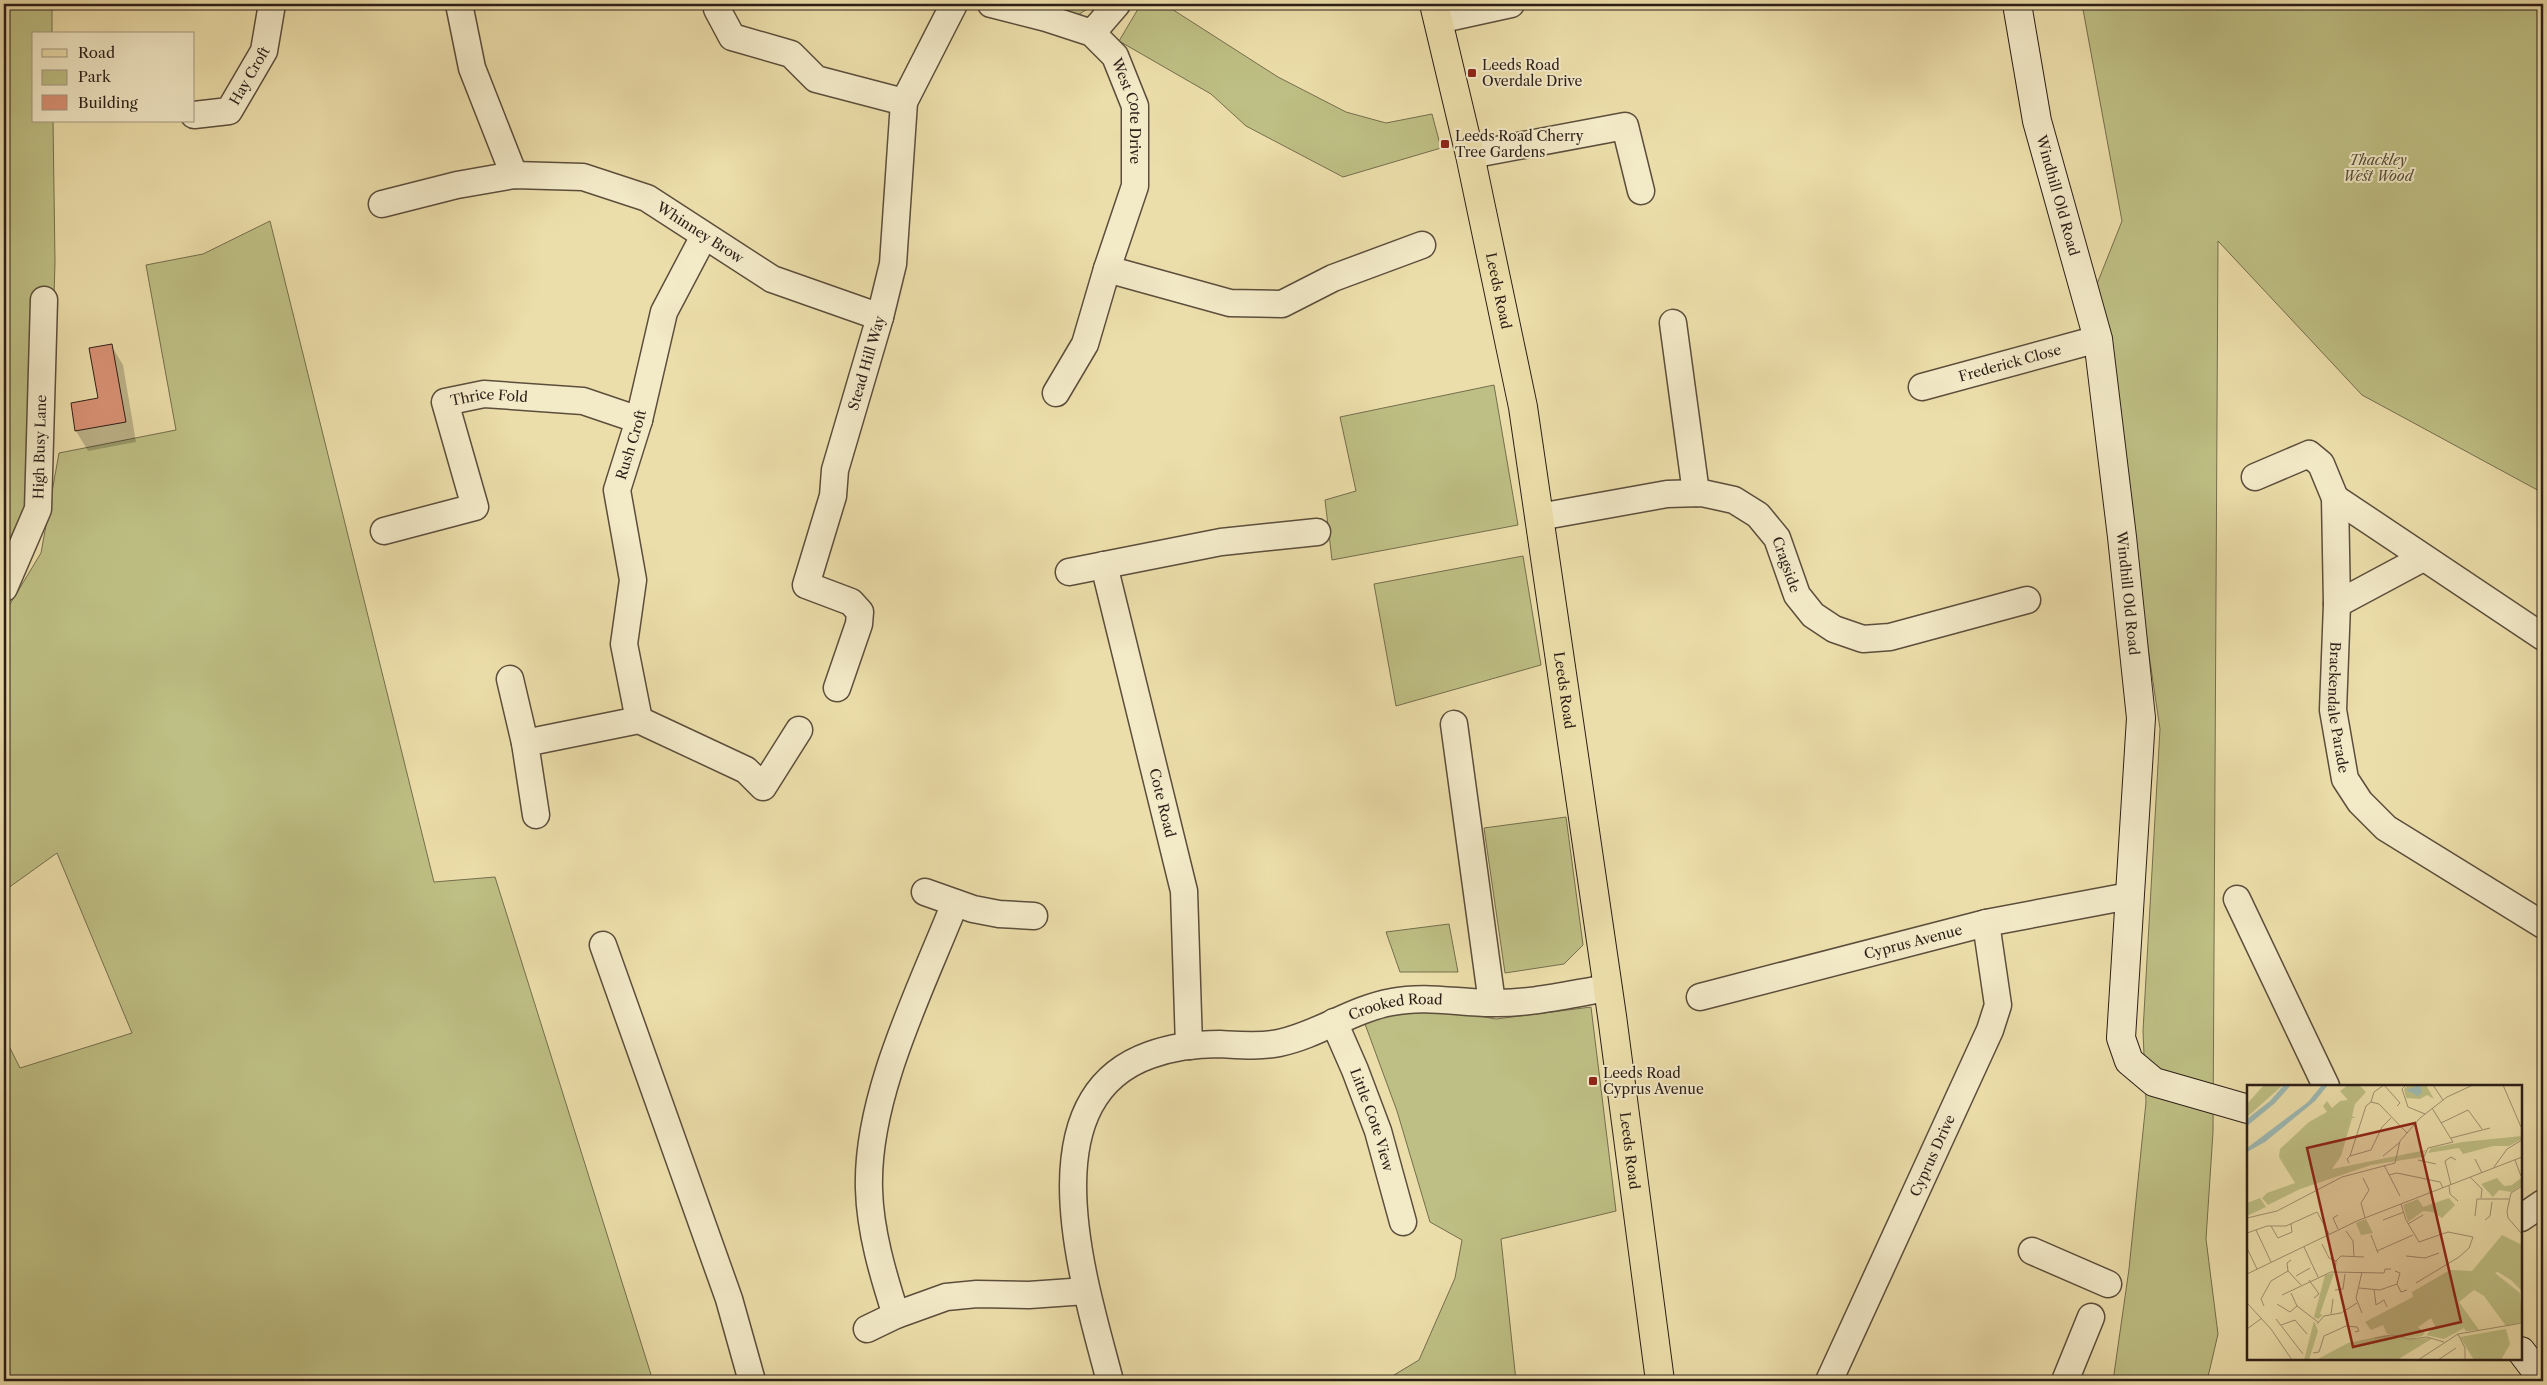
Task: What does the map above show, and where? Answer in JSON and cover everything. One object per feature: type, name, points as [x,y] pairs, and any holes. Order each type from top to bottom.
[{"type":"main road","name":"Leeds Road","points":[[1436,12],[1470,155],[1523,407],[1608,988],[1660,1381]]},
{"type":"street","name":"Hay Croft","points":[[195,115],[229,111],[264,51],[272,4]]},
{"type":"street","points":[[459,4],[472,68],[514,174]]},
{"type":"street","points":[[719,4],[717,8],[732,37],[791,54],[816,79],[904,102]]},
{"type":"street","name":"Stead Hill Way","points":[[837,688],[859,624],[860,612],[851,602],[806,585],[833,496],[834,470],[880,318],[893,264],[904,102],[954,4]]},
{"type":"street","name":"West Cote Drive","points":[[991,4],[1046,18],[1092,33],[1114,56],[1135,106],[1135,186],[1107,269],[1085,344],[1056,393]]},
{"type":"street","points":[[1092,33],[1116,4]]},
{"type":"street","points":[[1436,12],[1511,4]]},
{"type":"street","name":"Windhill Old Road","points":[[2017,4],[2039,127],[2098,339],[2122,537],[2141,718],[2121,1038],[2129,1061],[2154,1082],[2247,1109]]},
{"type":"street","points":[[1470,155],[1625,126],[1642,191]]},
{"type":"street","name":"Whinney Brow","points":[[382,204],[457,185],[514,174],[583,177],[647,198],[772,280],[880,318]]},
{"type":"street","name":"Rush Croft","points":[[639,720],[624,644],[633,580],[617,490],[639,420],[664,312],[704,236]]},
{"type":"street","points":[[1107,269],[1230,303],[1282,304],[1333,278],[1422,245]]},
{"type":"street","name":"High Busy Lane","points":[[4,588],[38,509],[44,300]]},
{"type":"street","points":[[1673,323],[1696,493]]},
{"type":"street","name":"Frederick Close","points":[[1922,387],[2098,339]]},
{"type":"street","name":"Thrice Fold","points":[[384,532],[475,507],[445,402],[484,394],[584,401],[639,420]]},
{"type":"street","name":"Brackendale Parade","points":[[2255,476],[2309,454],[2321,464],[2335,498],[2337,604],[2333,710],[2345,779],[2360,802],[2386,828],[2543,925]]},
{"type":"street","name":"Cragside","points":[[1539,517],[1667,494],[1696,493],[1734,500],[1758,515],[1777,538],[1797,595],[1813,615],[1834,629],[1863,639],[1890,637],[2028,600]]},
{"type":"street","points":[[2335,498],[2543,637]]},
{"type":"street","points":[[1069,572],[1221,542],[1316,532]]},
{"type":"street","points":[[2337,604],[2423,558]]},
{"type":"street","name":"Cote Road","points":[[1104,565],[1184,891],[1189,1046]]},
{"type":"street","points":[[510,679],[525,743],[536,815]]},
{"type":"street","points":[[525,743],[639,720],[746,770],[762,787],[799,730]]},
{"type":"street","points":[[1454,724],[1492,1003]]},
{"type":"street","points":[[925,892],[973,909],[999,914],[1034,916]]},
{"type":"street","name":"Cyprus Avenue","points":[[1700,997],[1986,923],[2129,896]]},
{"type":"street","points":[[2237,899],[2326,1085]]},
{"type":"street","points":[[896,1315],[886,1286],[872,1221],[869,1189],[873,1129],[879,1101],[955,903]]},
{"type":"street","name":"Cyprus Drive","points":[[1830,1381],[1990,1030],[1998,1005],[1986,923]]},
{"type":"street","points":[[603,945],[729,1299],[752,1381]]},
{"type":"street","name":"Crooked Road","points":[[1110,1381],[1086,1291],[1078,1241],[1072,1172],[1080,1126],[1095,1097],[1117,1073],[1149,1055],[1189,1046],[1279,1043],[1372,1007],[1425,997],[1492,1003],[1532,1000],[1608,988]]},
{"type":"street","name":"Little Cote View","points":[[1334,1022],[1355,1070],[1378,1131],[1403,1222]]},
{"type":"street","points":[[2522,1217],[2543,1203]]},
{"type":"street","points":[[2032,1251],[2108,1284]]},
{"type":"street","points":[[867,1329],[931,1301],[961,1295],[1029,1295],[1086,1291]]},
{"type":"street","points":[[2072,1378],[2091,1317]]},
{"type":"street","points":[[2522,1352],[2543,1380]]},
{"type":"green space","points":[[4,4],[52,4],[52,32],[32,32],[32,122],[53,122],[55,262],[50,433],[4,569]]},
{"type":"green space","points":[[1036,4],[1095,4],[1075,17]]},
{"type":"green space","points":[[1141,4],[1164,4],[1278,77],[1346,112],[1386,123],[1432,114],[1441,148],[1343,177],[1246,126],[1211,94],[1119,41]]},
{"type":"green space","name":"Thackley West Wood","points":[[2082,4],[2543,4],[2543,493],[2362,395],[2218,241],[2213,1132],[2206,1239],[2218,1334],[2207,1381],[2113,1381],[2129,1269],[2146,1102],[2143,1031],[2160,729],[2095,289],[2122,221]]},
{"type":"green space","points":[[270,221],[434,882],[495,877],[653,1381],[4,1381],[4,1036],[20,1068],[132,1033],[57,853],[4,891],[4,614],[41,553],[59,453],[176,430],[146,265],[203,254]]},
{"type":"green space","points":[[1494,385],[1518,525],[1332,560],[1325,500],[1356,491],[1340,417]]},
{"type":"green space","points":[[1523,556],[1541,665],[1396,706],[1374,584]]},
{"type":"green space","points":[[1566,817],[1583,945],[1564,964],[1505,973],[1484,828]]},
{"type":"green space","points":[[1449,924],[1458,972],[1400,972],[1386,932]]},
{"type":"green space","points":[[1411,1004],[1496,1019],[1591,1007],[1616,1211],[1501,1239],[1516,1381],[1384,1381],[1419,1360],[1455,1278],[1462,1240],[1430,1222],[1397,1111],[1365,1024]]},
{"type":"building","points":[[112,344],[126,422],[75,431],[71,403],[98,398],[89,348]]},
{"type":"place","name":"Leeds Road Overdale Drive","points":[[1472,73]]},
{"type":"place","name":"Leeds Road Cherry Tree Gardens","points":[[1445,144]]},
{"type":"place","name":"Leeds Road Cyprus Avenue","points":[[1593,1081]]}]
